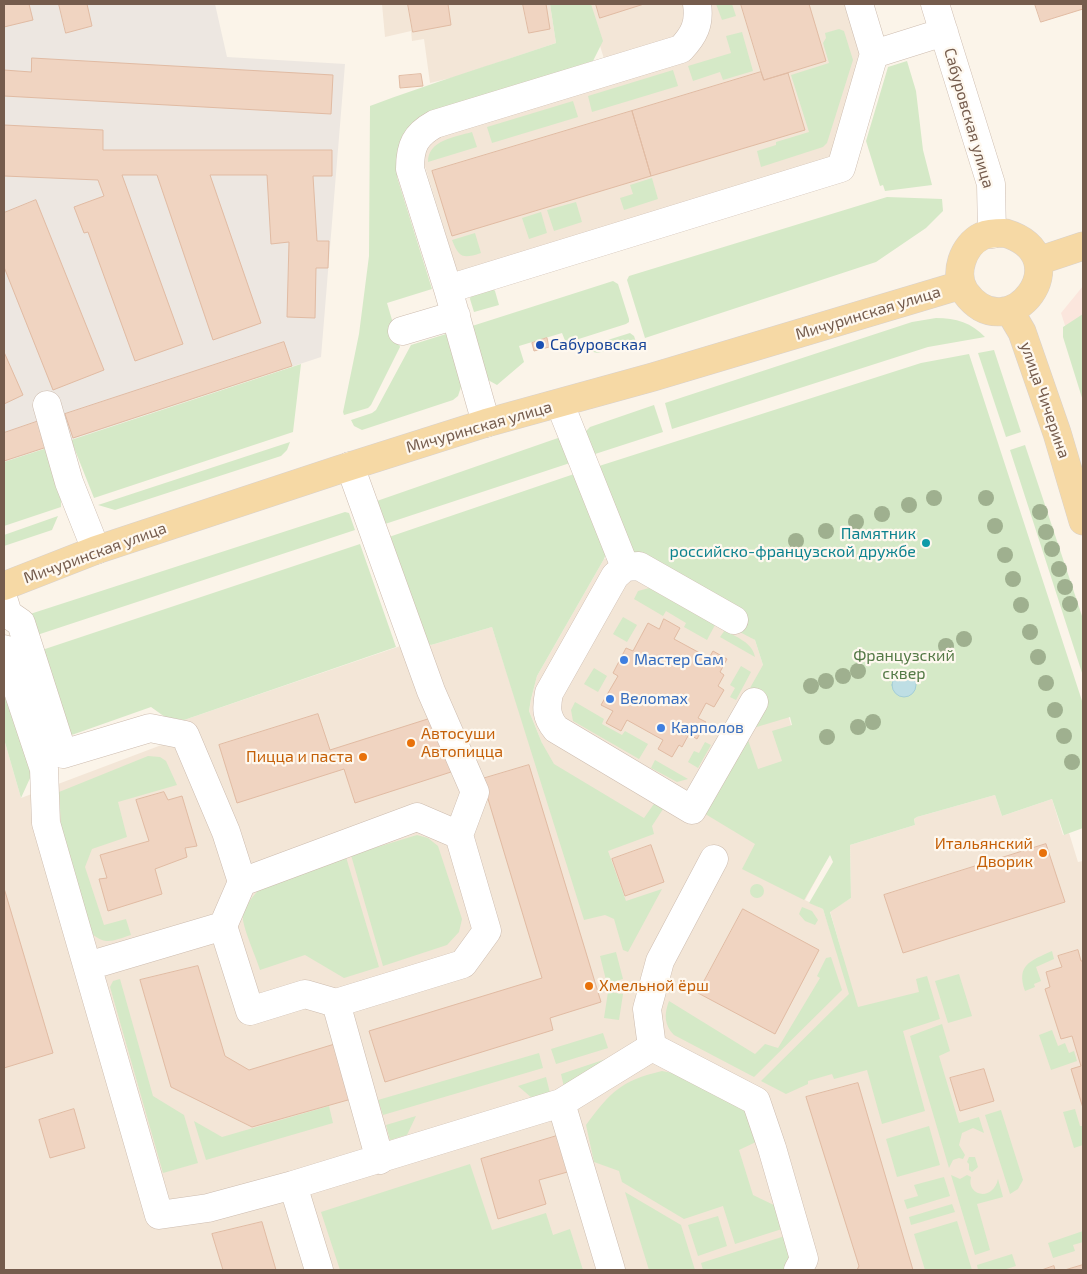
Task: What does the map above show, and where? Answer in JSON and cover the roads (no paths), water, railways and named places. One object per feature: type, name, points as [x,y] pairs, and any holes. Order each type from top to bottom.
[{"type":"main road","points":[[1005,233],[1018,237],[1026,243],[1038,261],[1038,281],[1033,293],[1024,302],[1010,310],[988,310],[976,304],[961,285],[959,272],[963,258],[970,245],[982,236],[1005,233]]},
{"type":"main road","points":[[1038,261],[1083,246]]},
{"type":"main road","name":"Мичуринская улица","points":[[4,586],[96,550],[486,423],[653,378],[961,285]]},
{"type":"main road","name":"улица Чичерина","points":[[1010,310],[1022,332],[1057,432],[1083,520]]},
{"type":"street","points":[[486,423],[456,315],[410,169],[410,154],[415,141],[424,130],[436,124],[680,49],[692,37],[699,15],[697,4]]},
{"type":"street","points":[[448,289],[841,168],[874,54],[859,4]]},
{"type":"street","name":"Сабуровская улица","points":[[935,4],[991,184],[992,234]]},
{"type":"street","points":[[874,54],[944,32]]},
{"type":"street","points":[[402,331],[456,315]]},
{"type":"street","points":[[560,404],[625,567]]},
{"type":"street","points":[[47,405],[69,482],[96,550]]},
{"type":"street","points":[[5,613],[21,623],[63,754],[150,728],[184,736],[226,832],[242,882],[223,926],[250,1011],[305,994],[336,1003],[463,964],[487,931],[459,835],[475,792],[431,691],[350,466]]},
{"type":"street","points":[[734,620],[639,566],[625,567],[615,576],[549,693],[546,705],[547,715],[556,729],[692,810],[754,702]]},
{"type":"street","points":[[4,649],[44,770],[46,824],[159,1215],[208,1208],[293,1185],[380,1160],[561,1103],[652,1047]]},
{"type":"street","points":[[242,882],[417,817],[459,835]]},
{"type":"street","points":[[652,1047],[647,1009],[660,961],[714,859]]},
{"type":"street","points":[[88,966],[223,926]]},
{"type":"street","points":[[336,1003],[380,1160]]},
{"type":"street","points":[[652,1047],[756,1102],[772,1148],[804,1258],[798,1270]]},
{"type":"street","points":[[561,1103],[611,1270]]},
{"type":"street","points":[[293,1185],[319,1270]]},
{"type":"water","points":[[904,673],[913,676],[916,685],[913,694],[904,697],[895,694],[892,685],[895,676]]},
{"type":"place","name":"Сабуровская","points":[[540,345]]},
{"type":"place","name":"Памятник российско-французской дружбе","points":[[926,543]]},
{"type":"place","name":"Мастер Сам","points":[[624,660]]},
{"type":"place","name":"Велоmax","points":[[610,699]]},
{"type":"place","name":"Карполов","points":[[661,728]]},
{"type":"place","name":"Автосуши Автопицца","points":[[411,743]]},
{"type":"place","name":"Пицца и паста","points":[[363,757]]},
{"type":"place","name":"Итальянский Дворик","points":[[1043,853]]},
{"type":"place","name":"Хмельной ёрш","points":[[589,986]]},
{"type":"park label","name":"Французский сквер","points":[[904,665]]}]
